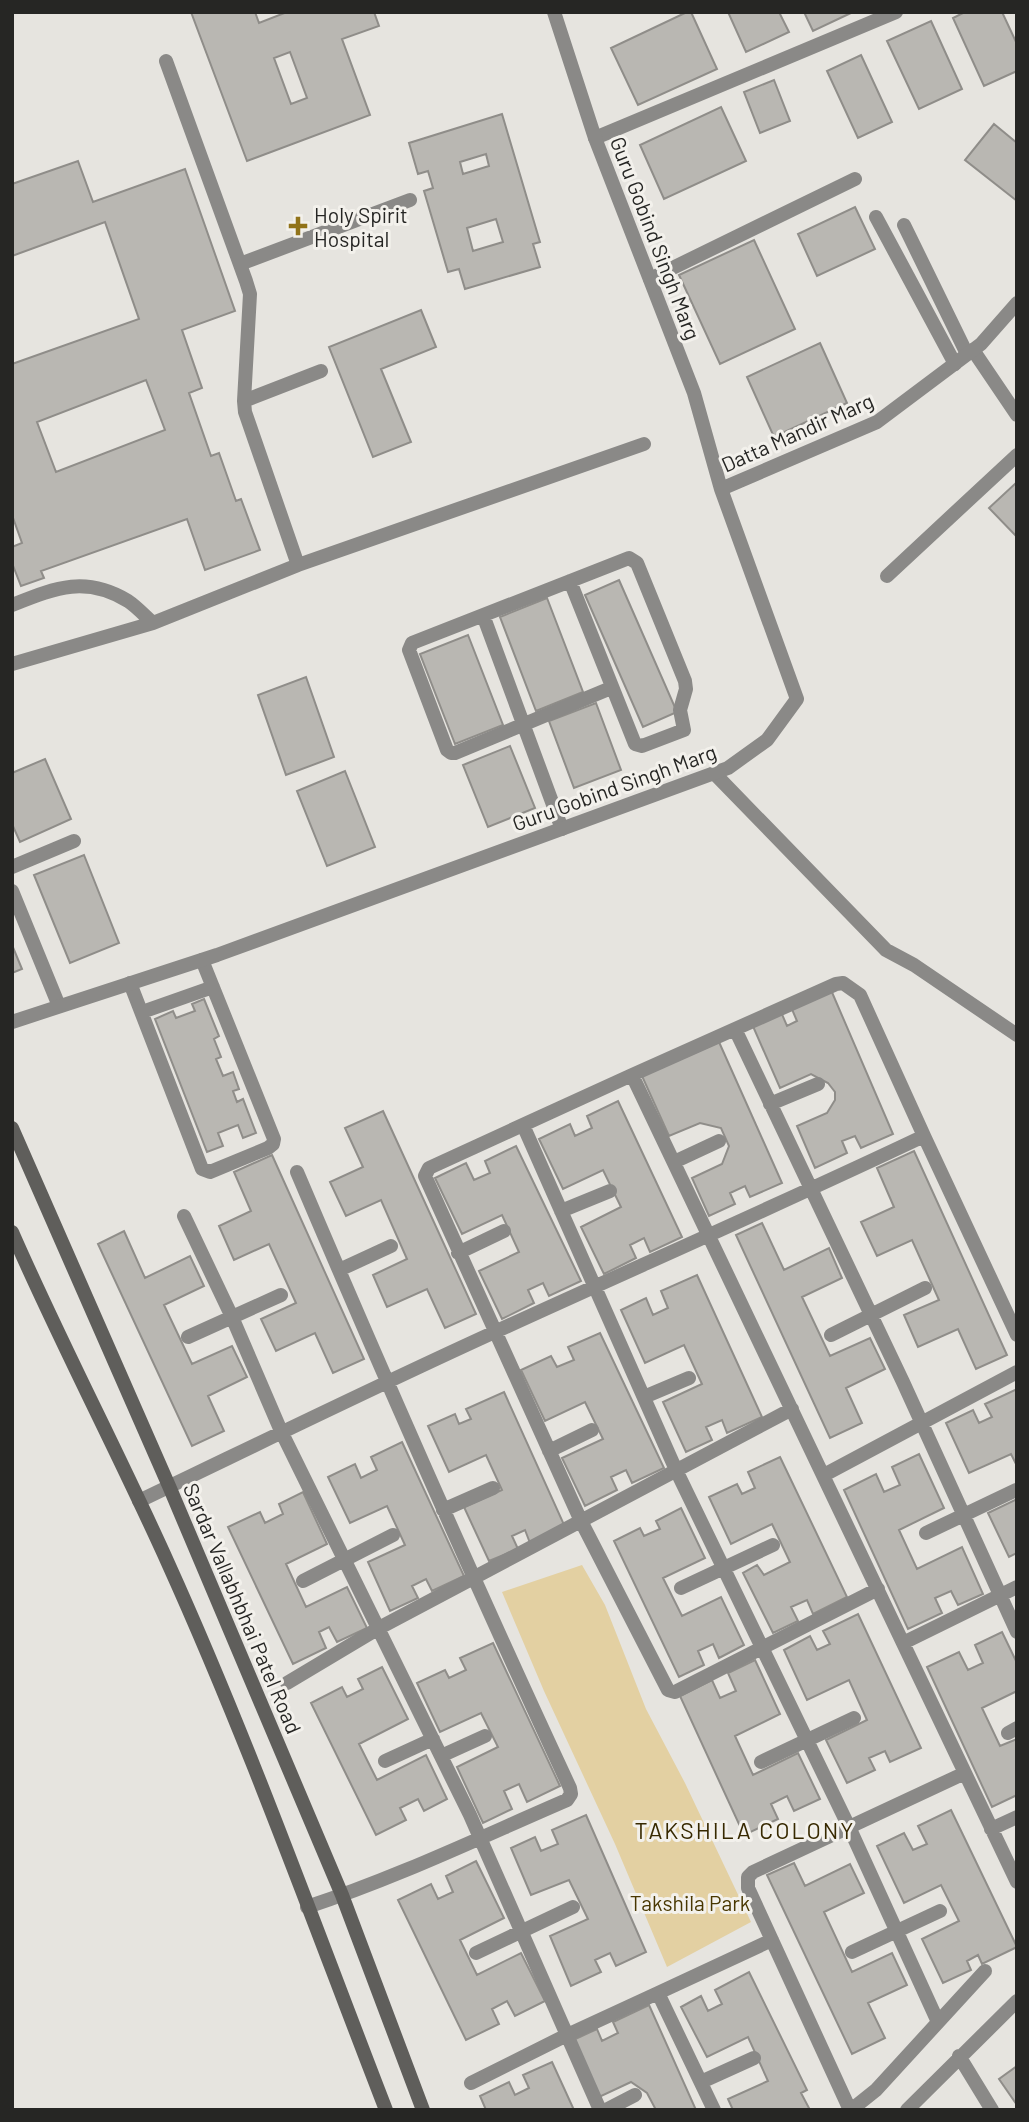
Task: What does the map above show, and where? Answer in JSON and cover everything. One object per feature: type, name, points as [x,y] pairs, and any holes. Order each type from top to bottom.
[{"type":"main road","name":"Sardar Vallabhbhai Patel Road","points":[[12,1128],[169,1486],[342,1895],[423,2110]]},
{"type":"main road","points":[[12,1232],[168,1563],[263,1789],[386,2110]]},
{"type":"street","name":"Guru Gobind Singh Marg","points":[[12,1022],[202,960],[727,768],[767,740],[796,699],[720,489],[694,393],[595,138],[554,12]]},
{"type":"street","points":[[595,138],[896,12]]},
{"type":"street","points":[[166,61],[250,294],[244,401],[248,423],[298,565]]},
{"type":"street","points":[[650,279],[855,179]]},
{"type":"street","points":[[240,264],[410,200]]},
{"type":"street","points":[[876,217],[955,363]]},
{"type":"street","points":[[904,225],[970,352],[1017,415]]},
{"type":"street","name":"Datta Mandir Marg","points":[[720,489],[877,422],[981,344],[1017,303]]},
{"type":"street","points":[[244,401],[321,371]]},
{"type":"street","points":[[12,664],[153,623],[298,565],[644,444]]},
{"type":"street","points":[[887,576],[1017,455]]},
{"type":"street","points":[[570,581],[633,741],[642,746],[682,731],[685,728],[680,710],[686,689],[685,681],[635,561],[627,559],[570,581],[483,615],[412,643],[409,650],[449,752],[454,753],[611,688]]},
{"type":"street","points":[[12,606],[51,590],[74,585],[94,587],[129,602],[153,623]]},
{"type":"street","points":[[483,615],[562,829]]},
{"type":"street","points":[[714,773],[886,950],[914,965],[1017,1035]]},
{"type":"street","points":[[12,867],[74,841]]},
{"type":"street","points":[[12,891],[59,1006]]},
{"type":"street","points":[[131,983],[202,1169],[210,1172],[268,1148],[274,1139],[202,960]]},
{"type":"street","points":[[877,1589],[676,1692],[670,1691],[581,1521],[425,1180],[425,1173],[429,1168],[632,1074],[843,983],[860,995],[1017,1335]]},
{"type":"street","points":[[142,1012],[213,987]]},
{"type":"street","points":[[735,1029],[1017,1632]]},
{"type":"street","points":[[632,1074],[1017,1882]]},
{"type":"street","points":[[770,1104],[818,1084]]},
{"type":"street","points":[[523,1125],[677,1471],[849,1827],[938,2022]]},
{"type":"street","points":[[139,1501],[386,1382],[924,1136]]},
{"type":"street","points":[[674,1162],[719,1141]]},
{"type":"street","points":[[297,1172],[386,1382],[571,1791],[567,1800],[342,1895],[307,1907]]},
{"type":"street","points":[[561,1211],[610,1191]]},
{"type":"street","points":[[184,1216],[232,1317],[281,1431],[480,1837],[600,2110]]},
{"type":"street","points":[[458,1253],[504,1231]]},
{"type":"street","points":[[339,1270],[391,1247]]},
{"type":"street","points":[[831,1335],[925,1288]]},
{"type":"street","points":[[188,1337],[281,1295]]},
{"type":"street","points":[[824,1475],[1017,1372]]},
{"type":"street","points":[[643,1397],[689,1378]]},
{"type":"street","points":[[287,1684],[379,1628],[792,1409]]},
{"type":"street","points":[[549,1451],[592,1430]]},
{"type":"street","points":[[443,1510],[494,1488]]},
{"type":"street","points":[[926,1533],[1016,1490]]},
{"type":"street","points":[[303,1581],[393,1535]]},
{"type":"street","points":[[681,1588],[773,1545]]},
{"type":"street","points":[[903,1643],[1017,1587]]},
{"type":"street","points":[[761,1762],[854,1718]]},
{"type":"street","points":[[441,1756],[485,1736]]},
{"type":"street","points":[[385,1761],[433,1739]]},
{"type":"street","points":[[965,1773],[753,1872],[748,1877],[748,1888],[851,2110],[876,2090],[985,1971]]},
{"type":"street","points":[[991,1829],[1017,1817]]},
{"type":"street","points":[[476,1953],[572,1907]]},
{"type":"street","points":[[852,1952],[940,1911]]},
{"type":"street","points":[[471,2083],[567,2035],[772,1940]]},
{"type":"street","points":[[658,1993],[714,2110]]},
{"type":"street","points":[[907,2110],[1017,2001]]},
{"type":"street","points":[[959,2056],[992,2110]]},
{"type":"street","points":[[701,2082],[754,2058]]},
{"type":"street","points":[[606,2110],[635,2095]]},
{"type":"green space","name":"Takshila Park","points":[[582,1565],[605,1605],[646,1709],[685,1783],[751,1922],[667,1967],[502,1592]]},
{"type":"building","points":[[191,12],[255,12],[259,23],[287,12],[374,12],[379,26],[342,39],[370,115],[247,161]],"holes":[[[290,52],[307,98],[291,104],[274,58]]]},
{"type":"building","points":[[691,12],[717,69],[638,105],[611,48]]},
{"type":"building","points":[[728,12],[779,12],[789,32],[746,52]]},
{"type":"building","points":[[804,12],[853,12],[813,31]]},
{"type":"building","points":[[965,12],[1002,12],[1017,44],[1017,71],[984,86],[953,18]]},
{"type":"building","points":[[931,21],[962,89],[919,109],[887,41]]},
{"type":"building","points":[[861,55],[892,122],[858,138],[827,71]]},
{"type":"building","points":[[774,80],[790,121],[760,133],[744,92]]},
{"type":"building","points":[[721,107],[746,161],[664,199],[640,145]]},
{"type":"building","points":[[502,114],[540,242],[533,244],[540,267],[465,289],[459,269],[448,272],[424,191],[433,188],[428,171],[418,174],[409,143]],"holes":[[[486,154],[489,166],[463,174],[460,162]],[[496,219],[503,242],[473,251],[467,228]]]},
{"type":"building","points":[[994,124],[1017,143],[1017,201],[965,160]]},
{"type":"building","points":[[78,161],[93,202],[185,169],[235,311],[182,330],[202,388],[189,393],[211,456],[219,453],[236,501],[241,499],[260,550],[205,570],[187,519],[41,571],[44,578],[21,586],[12,563],[12,547],[22,543],[12,515],[12,364],[139,319],[105,222],[12,256],[12,184]],"holes":[[[146,380],[165,430],[56,472],[37,422]]]},
{"type":"building","points":[[855,207],[875,249],[817,276],[798,234]]},
{"type":"building","points":[[754,240],[795,329],[720,364],[679,275]]},
{"type":"building","points":[[421,310],[436,347],[381,369],[411,442],[373,457],[329,347]]},
{"type":"building","points":[[820,343],[847,403],[774,437],[747,377]]},
{"type":"building","points":[[1017,482],[1017,537],[989,508]]},
{"type":"building","points":[[619,580],[677,712],[643,727],[585,595]]},
{"type":"building","points":[[547,598],[583,692],[536,711],[500,617]]},
{"type":"building","points":[[468,635],[503,725],[455,744],[420,654]]},
{"type":"building","points":[[306,677],[334,757],[286,775],[258,695]]},
{"type":"building","points":[[596,703],[621,770],[574,788],[549,721]]},
{"type":"building","points":[[510,746],[535,808],[488,827],[463,765]]},
{"type":"building","points":[[45,759],[71,819],[20,842],[12,824],[12,773]]},
{"type":"building","points":[[345,771],[375,847],[327,866],[297,791]]},
{"type":"building","points":[[84,855],[119,943],[70,963],[34,875]]},
{"type":"building","points":[[12,945],[22,969],[12,973]]},
{"type":"building","points":[[831,990],[893,1134],[861,1148],[855,1136],[842,1141],[847,1153],[815,1168],[797,1126],[827,1113],[835,1100],[835,1092],[828,1083],[811,1074],[780,1088],[752,1024],[781,1012],[787,1026],[797,1021],[791,1007]]},
{"type":"building","points":[[204,999],[219,1036],[214,1039],[221,1057],[216,1059],[223,1076],[233,1072],[239,1089],[233,1091],[237,1102],[243,1099],[256,1133],[243,1138],[238,1125],[218,1133],[223,1146],[207,1152],[155,1019],[173,1011],[176,1018],[195,1011],[192,1004]]},
{"type":"building","points":[[719,1042],[782,1183],[750,1197],[745,1186],[730,1193],[735,1204],[709,1216],[692,1178],[722,1164],[729,1146],[721,1128],[700,1123],[669,1136],[642,1076]]},
{"type":"building","points":[[618,1101],[682,1237],[650,1252],[644,1238],[630,1245],[636,1258],[604,1274],[581,1227],[621,1207],[603,1170],[563,1189],[539,1139],[570,1124],[575,1136],[592,1128],[587,1116]]},
{"type":"building","points":[[383,1111],[476,1314],[445,1328],[427,1289],[387,1307],[373,1275],[407,1259],[381,1200],[346,1216],[330,1182],[363,1167],[345,1128]]},
{"type":"building","points":[[516,1146],[581,1281],[549,1296],[543,1283],[528,1290],[534,1303],[502,1319],[479,1271],[519,1252],[502,1215],[462,1234],[435,1178],[466,1163],[474,1180],[490,1173],[485,1161]]},
{"type":"building","points":[[914,1151],[1007,1355],[976,1369],[958,1329],[918,1347],[904,1315],[939,1300],[912,1240],[877,1256],[861,1222],[894,1207],[877,1168]]},
{"type":"building","points":[[272,1155],[364,1359],[333,1373],[315,1333],[276,1351],[261,1319],[296,1303],[269,1244],[234,1260],[219,1226],[251,1211],[234,1172]]},
{"type":"building","points":[[762,1223],[784,1270],[829,1248],[842,1278],[802,1297],[830,1356],[870,1338],[885,1369],[846,1388],[862,1423],[830,1438],[736,1235]]},
{"type":"building","points":[[124,1231],[145,1278],[190,1256],[204,1286],[164,1305],[192,1364],[232,1346],[247,1377],[208,1396],[224,1431],[192,1446],[98,1244]]},
{"type":"building","points":[[697,1275],[762,1417],[727,1433],[722,1420],[706,1427],[712,1440],[686,1452],[663,1402],[702,1384],[684,1345],[645,1363],[621,1310],[646,1298],[653,1315],[668,1308],[661,1291]]},
{"type":"building","points":[[600,1333],[664,1468],[632,1483],[626,1470],[611,1477],[617,1490],[585,1506],[562,1458],[603,1439],[585,1402],[545,1421],[521,1370],[551,1356],[557,1367],[574,1360],[568,1347]]},
{"type":"building","points":[[1017,1389],[1017,1466],[1011,1454],[969,1473],[946,1423],[973,1410],[979,1423],[992,1417],[985,1404]]},
{"type":"building","points":[[504,1392],[565,1527],[530,1543],[525,1530],[512,1536],[518,1549],[489,1561],[464,1507],[502,1490],[486,1455],[449,1472],[428,1426],[455,1414],[459,1424],[471,1419],[466,1409]]},
{"type":"building","points":[[402,1442],[464,1576],[432,1591],[426,1579],[412,1586],[418,1598],[390,1611],[368,1562],[405,1545],[387,1506],[350,1523],[328,1477],[355,1464],[361,1478],[377,1470],[371,1457]]},
{"type":"building","points":[[919,1454],[944,1508],[899,1530],[917,1569],[962,1547],[983,1594],[958,1605],[951,1591],[935,1598],[942,1613],[908,1629],[844,1490],[876,1474],[884,1492],[900,1485],[892,1467]]},
{"type":"building","points":[[780,1457],[847,1597],[813,1614],[807,1600],[791,1607],[798,1621],[773,1633],[743,1573],[757,1565],[764,1575],[790,1562],[772,1524],[731,1544],[709,1497],[737,1484],[742,1494],[755,1488],[748,1472]]},
{"type":"building","points":[[303,1492],[327,1544],[286,1564],[306,1607],[347,1587],[367,1628],[337,1642],[329,1627],[319,1632],[326,1648],[293,1664],[228,1527],[260,1512],[265,1523],[283,1514],[279,1504]]},
{"type":"building","points":[[1017,1499],[1017,1553],[1009,1557],[988,1513]]},
{"type":"building","points":[[681,1508],[705,1558],[663,1578],[682,1616],[721,1597],[744,1645],[719,1658],[713,1644],[698,1651],[704,1665],[679,1677],[614,1541],[640,1528],[644,1536],[660,1529],[656,1521]]},
{"type":"building","points":[[858,1614],[921,1748],[890,1762],[885,1751],[869,1758],[875,1770],[847,1783],[826,1740],[867,1720],[849,1680],[807,1700],[784,1650],[810,1636],[817,1650],[830,1644],[823,1631]]},
{"type":"building","points":[[1002,1632],[1017,1663],[1017,1691],[982,1708],[1000,1746],[1017,1739],[1017,1795],[992,1807],[927,1667],[959,1652],[968,1670],[983,1663],[975,1645]]},
{"type":"building","points":[[493,1643],[560,1786],[527,1802],[519,1784],[504,1791],[512,1809],[483,1823],[457,1767],[498,1747],[481,1713],[440,1732],[417,1683],[445,1670],[449,1678],[466,1670],[460,1658]]},
{"type":"building","points":[[755,1660],[780,1714],[735,1736],[753,1775],[798,1753],[820,1799],[794,1811],[787,1796],[771,1804],[778,1819],[744,1835],[680,1696],[712,1680],[720,1698],[736,1691],[728,1673]]},
{"type":"building","points":[[382,1667],[408,1719],[359,1744],[377,1780],[426,1755],[447,1799],[424,1811],[418,1799],[400,1808],[406,1820],[376,1835],[311,1703],[342,1687],[347,1697],[363,1689],[358,1679]]},
{"type":"building","points":[[951,1810],[1017,1947],[982,1964],[978,1955],[967,1961],[971,1970],[943,1983],[922,1939],[959,1921],[941,1885],[904,1903],[877,1846],[904,1833],[913,1850],[927,1844],[918,1826]]},
{"type":"building","points":[[586,1815],[646,1952],[616,1966],[610,1953],[595,1960],[601,1972],[571,1986],[550,1936],[588,1919],[569,1880],[531,1895],[511,1848],[535,1837],[541,1851],[558,1844],[552,1830]]},
{"type":"building","points":[[476,1861],[504,1918],[460,1940],[477,1975],[521,1953],[545,2001],[515,2016],[507,2001],[492,2009],[499,2024],[466,2040],[398,1900],[431,1884],[438,1899],[453,1892],[446,1876]]},
{"type":"building","points":[[794,1863],[805,1886],[850,1864],[864,1893],[824,1912],[852,1972],[892,1953],[907,1985],[868,2003],[885,2038],[852,2054],[767,1875]]},
{"type":"building","points":[[749,1972],[807,2090],[801,2093],[810,2110],[733,2110],[728,2099],[768,2081],[748,2037],[707,2057],[681,2007],[701,1996],[708,2011],[722,2004],[715,1990]]},
{"type":"building","points":[[649,2005],[696,2110],[656,2110],[647,2093],[631,2082],[597,2098],[571,2041],[597,2029],[602,2041],[618,2033],[613,2022]]},
{"type":"building","points":[[552,2062],[574,2110],[486,2110],[480,2096],[509,2082],[515,2095],[529,2088],[523,2075]]},
{"type":"building","points":[[1017,2066],[1017,2105],[999,2079]]},
{"type":"place","name":"Holy Spirit Hospital","points":[[298,226]]},
{"type":"district","name":"TAKSHILA COLONY","points":[[745,1830]]}]
